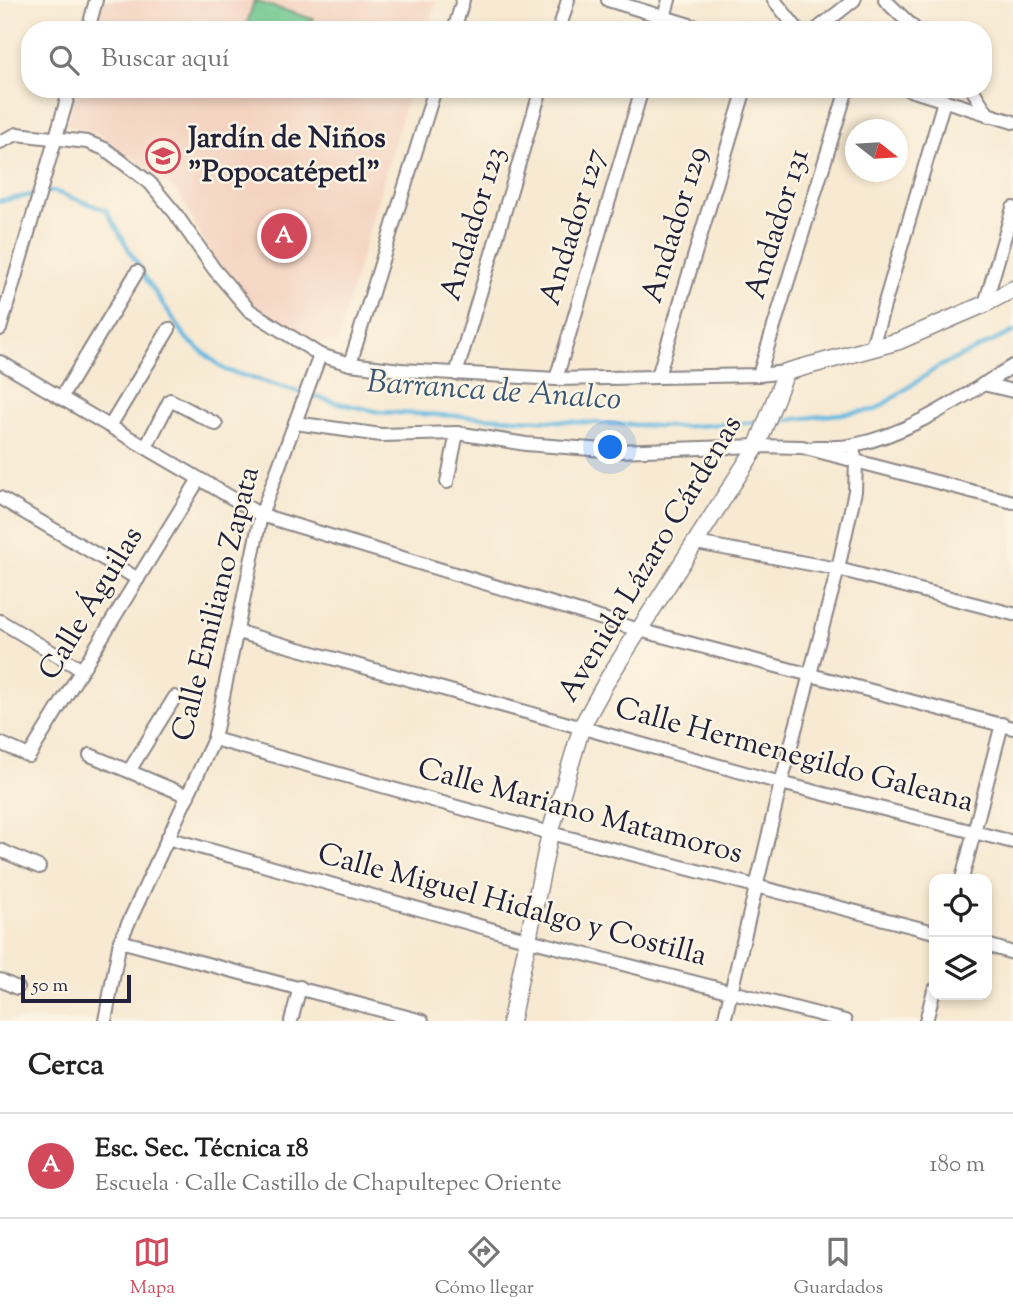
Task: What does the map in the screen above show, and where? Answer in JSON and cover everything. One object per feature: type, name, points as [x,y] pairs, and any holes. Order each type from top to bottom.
[{"type":"street","points":[[90,21],[96,0]]},
{"type":"street","points":[[457,21],[463,0]]},
{"type":"street","points":[[562,21],[568,0]]},
{"type":"street","points":[[608,0],[657,21]]},
{"type":"street","points":[[663,21],[669,0]]},
{"type":"street","points":[[774,0],[791,21]]},
{"type":"street","points":[[827,21],[853,0]]},
{"type":"street","points":[[885,0],[907,21]]},
{"type":"street","points":[[0,329],[67,98]]},
{"type":"street","points":[[350,364],[432,98]]},
{"type":"street","name":"Andador 123","points":[[456,374],[538,98]]},
{"type":"street","name":"Andador 127","points":[[556,379],[639,98]]},
{"type":"street","name":"Andador 129","points":[[658,376],[742,98]]},
{"type":"street","name":"Andador 131","points":[[759,375],[845,98]]},
{"type":"street","points":[[935,98],[1013,122]]},
{"type":"street","points":[[978,98],[989,116]]},
{"type":"street","points":[[871,350],[944,101]]},
{"type":"street","points":[[0,142],[17,134],[87,142],[105,149],[140,175],[175,213],[215,269],[249,310],[320,355],[350,364],[456,374],[556,379],[784,376],[899,341],[1013,289]]},
{"type":"street","points":[[985,304],[1013,208]]},
{"type":"street","points":[[61,398],[136,272]]},
{"type":"street","points":[[110,426],[169,329]]},
{"type":"street","name":"Calle Emiliano Zapata","points":[[105,1021],[120,941],[214,739],[261,515],[320,355]]},
{"type":"street","points":[[0,362],[261,515],[639,630],[1008,726],[974,831],[963,874]]},
{"type":"street","points":[[802,447],[852,446],[890,435],[926,418],[1013,366]]},
{"type":"street","name":"Avenida Lázaro Cárdenas","points":[[511,1021],[550,833],[582,726],[609,677],[760,440],[784,376]]},
{"type":"street","points":[[983,384],[1013,391]]},
{"type":"street","points":[[146,447],[170,400],[216,424]]},
{"type":"street","points":[[295,423],[381,435],[457,433],[526,444],[617,451],[760,440],[802,447],[1013,502]]},
{"type":"street","points":[[447,482],[457,433]]},
{"type":"street","points":[[724,1021],[755,886],[838,569],[855,491],[856,461],[852,446]]},
{"type":"street","name":"Calle Águilas","points":[[0,743],[29,756],[199,479]]},
{"type":"street","points":[[0,498],[138,579]]},
{"type":"street","points":[[696,543],[838,569],[1013,614]]},
{"type":"street","points":[[0,621],[82,670]]},
{"type":"street","name":"Calle Hermenegildo Galeana","points":[[238,632],[781,783],[1013,842]]},
{"type":"street","points":[[129,771],[175,697]]},
{"type":"street","name":"Calle Mariano Matamoros","points":[[214,739],[550,833],[929,931]]},
{"type":"street","points":[[90,755],[188,796]]},
{"type":"street","name":"Calle Miguel Hidalgo y Costilla","points":[[167,838],[528,940],[845,1021]]},
{"type":"street","points":[[0,850],[39,867]]},
{"type":"street","points":[[120,941],[300,987],[381,1016],[422,1021]]},
{"type":"street","points":[[992,947],[1013,953]]},
{"type":"street","points":[[0,980],[17,988]]},
{"type":"street","points":[[291,1021],[300,987]]},
{"type":"street","points":[[926,1021],[931,1000]]},
{"type":"shaded area","points":[[103,0],[436,0],[430,21],[97,21]]},
{"type":"shaded area","points":[[74,98],[407,98],[336,344],[310,338],[251,303],[216,265],[178,192],[100,135],[66,125]]},
{"type":"green space","points":[[254,1],[313,19],[312,21],[248,21]]},
{"type":"waterway","name":"Barranca de Analco","points":[[0,201],[53,191],[106,210],[146,279],[187,339],[225,370],[334,402],[379,412],[676,427],[761,422]]},
{"type":"waterway","name":"Barranca de Analco","points":[[770,422],[875,410],[938,367],[1013,332]]},
{"type":"place","name":"Jardín de Niños \"Popocatépetl\"","points":[[163,156]]},
{"type":"place","name":"Esc. Sec. Técnica 18","points":[[284,236]]}]
